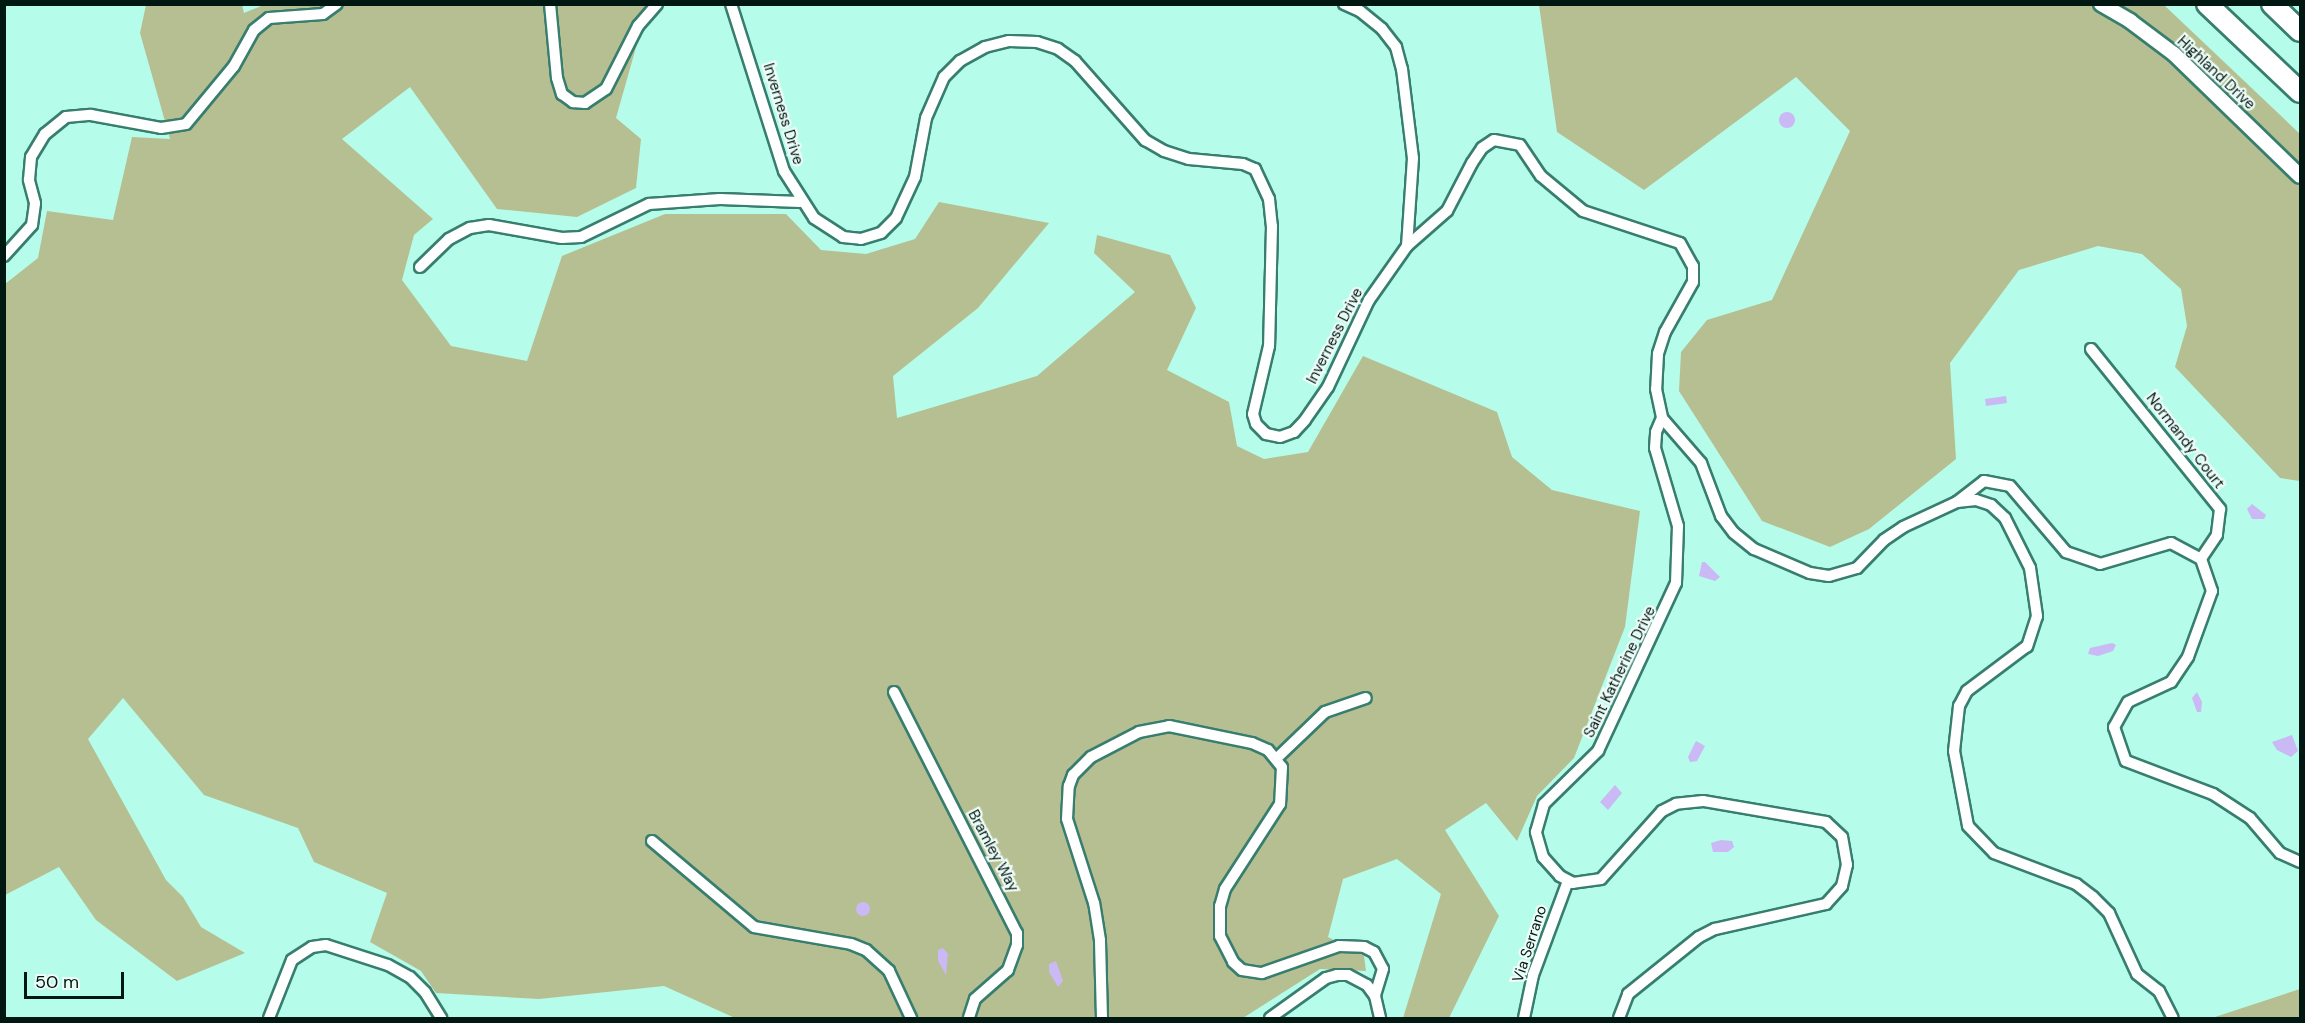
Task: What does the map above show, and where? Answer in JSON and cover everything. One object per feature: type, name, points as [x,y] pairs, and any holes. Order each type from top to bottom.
[{"type":"highway","points":[[2207,4],[2239,37],[2301,92]]},
{"type":"highway","points":[[2272,4],[2301,31]]},
{"type":"street","points":[[4,256],[32,225],[35,203],[29,180],[31,157],[45,134],[66,117],[91,115],[161,128],[186,124],[234,66],[254,30],[269,18],[323,14],[337,4]]},
{"type":"street","points":[[550,4],[557,78],[562,94],[573,102],[585,103],[606,89],[638,26],[657,4]]},
{"type":"street","name":"Inverness Drive","points":[[731,4],[784,171],[800,202],[814,218],[843,237],[861,239],[881,232],[896,218],[909,194],[933,96],[944,77],[968,57],[1009,41],[1058,49],[1075,61],[1145,140],[1190,159],[1243,164],[1254,169],[1262,180],[1272,226],[1269,345],[1253,414],[1256,424],[1266,434],[1280,437],[1294,432],[1328,387],[1369,300],[1407,246],[1447,210],[1482,148],[1494,140],[1507,140],[1520,145],[1541,177],[1583,211],[1680,243],[1693,266],[1693,282],[1665,332],[1658,354],[1656,389],[1662,418],[1701,463],[1721,516],[1734,533],[1754,549],[1810,573],[1829,576],[1857,568],[1894,534],[1957,502],[1976,500],[1991,505],[2005,518],[2030,568],[2037,616],[2027,646],[1967,691],[1959,706],[1954,751],[1968,826],[1994,853],[2076,884],[2093,897],[2109,913],[2137,974],[2158,991],[2173,1018]]},
{"type":"street","points":[[1344,4],[1360,11],[1382,29],[1396,47],[1402,69],[1413,158],[1407,246]]},
{"type":"street","name":"Highland Drive","points":[[2101,4],[2130,21],[2174,54],[2301,176]]},
{"type":"street","points":[[420,267],[449,239],[470,228],[489,225],[562,238],[581,237],[649,204],[720,199],[800,202]]},
{"type":"street","name":"Normandy Court","points":[[2091,349],[2220,509],[2217,535],[2201,559]]},
{"type":"street","name":"Saint Katherine Drive","points":[[1568,881],[1543,857],[1536,832],[1539,817],[1544,804],[1598,751],[1676,584],[1678,526],[1655,448],[1656,432],[1662,418]]},
{"type":"street","points":[[1957,502],[1984,481],[2010,486],[2066,552],[2100,564],[2171,543],[2201,559],[2212,591],[2188,657],[2171,682],[2128,702],[2114,727],[2126,761],[2213,794],[2250,818],[2280,853],[2301,862]]},
{"type":"street","name":"Bramley Way","points":[[894,692],[1017,933],[1016,952],[1008,970],[975,999],[969,1018]]},
{"type":"street","points":[[1276,758],[1326,712],[1366,698]]},
{"type":"street","points":[[1102,1018],[1100,940],[1094,903],[1067,819],[1066,800],[1073,775],[1091,756],[1139,732],[1170,726],[1252,743],[1276,758],[1284,776],[1280,804],[1225,889],[1220,906],[1220,928],[1226,950],[1242,970],[1262,973],[1339,946],[1365,947],[1374,952],[1383,969],[1375,996],[1380,1018]]},
{"type":"street","points":[[1568,881],[1580,884],[1600,879],[1613,869],[1651,822],[1676,804],[1716,802],[1817,818],[1842,837],[1848,858],[1846,875],[1826,904],[1715,929],[1699,937],[1628,994],[1619,1018]]},
{"type":"street","points":[[652,841],[754,927],[844,943],[866,950],[889,971],[911,1018]]},
{"type":"street","name":"Via Serrano","points":[[1524,1018],[1533,975],[1568,881]]},
{"type":"street","points":[[270,1018],[292,960],[300,953],[327,945],[388,965],[410,977],[425,992],[441,1018]]},
{"type":"street","points":[[1270,1018],[1326,978],[1337,975],[1359,979],[1375,996]]},
{"type":"green space","points":[[266,4],[648,5],[616,118],[641,139],[636,188],[577,217],[497,209],[410,87],[342,139],[433,219],[414,235],[402,280],[451,346],[527,361],[562,256],[665,214],[786,214],[821,250],[866,254],[915,239],[939,202],[1049,223],[978,308],[893,376],[897,418],[1037,376],[1135,292],[1094,253],[1097,235],[1170,255],[1196,308],[1167,370],[1229,402],[1237,446],[1264,459],[1308,452],[1363,356],[1497,412],[1512,457],[1552,490],[1640,511],[1625,627],[1574,758],[1537,796],[1517,841],[1486,803],[1445,830],[1499,916],[1449,1018],[1403,1018],[1441,894],[1397,859],[1343,879],[1328,937],[1364,956],[1366,971],[1320,969],[1243,1018],[735,1018],[664,986],[539,999],[436,993],[421,971],[370,942],[387,893],[314,862],[298,828],[204,795],[123,698],[88,739],[166,880],[183,897],[201,927],[245,953],[177,981],[96,920],[59,867],[5,895],[5,284],[38,258],[47,211],[113,220],[132,137],[170,139],[140,33],[146,5],[242,5],[244,13]]},
{"type":"green space","points":[[1539,5],[2164,5],[2300,134],[2300,481],[2280,478],[2175,367],[2187,326],[2181,289],[2142,254],[2098,246],[2019,270],[1950,363],[1956,459],[1869,529],[1830,547],[1762,521],[1679,391],[1681,352],[1707,320],[1772,300],[1850,131],[1796,77],[1644,190],[1557,132]]},
{"type":"green space","points":[[2300,989],[2300,1018],[2212,1018]]},
{"type":"shaded area","points":[[1787,112],[1793,114],[1795,120],[1793,126],[1787,128],[1781,126],[1779,120],[1781,114]]},
{"type":"shaded area","points":[[2006,396],[2007,403],[1986,406],[1985,399]]},
{"type":"shaded area","points":[[2252,504],[2266,515],[2264,519],[2252,519],[2247,509]]},
{"type":"shaded area","points":[[1702,562],[1705,562],[1720,577],[1715,581],[1699,576]]},
{"type":"shaded area","points":[[2112,643],[2116,645],[2113,651],[2098,656],[2088,654],[2090,648]]},
{"type":"shaded area","points":[[2197,692],[2202,702],[2201,712],[2197,712],[2192,698]]},
{"type":"shaded area","points":[[2292,735],[2298,751],[2291,757],[2277,750],[2272,742]]},
{"type":"shaded area","points":[[1696,741],[1705,746],[1697,761],[1690,762],[1688,757]]},
{"type":"shaded area","points":[[1615,785],[1622,793],[1608,810],[1600,802]]},
{"type":"shaded area","points":[[1721,840],[1732,841],[1734,847],[1728,852],[1713,852],[1711,843]]},
{"type":"shaded area","points":[[860,902],[866,902],[870,909],[866,916],[860,916],[856,912],[856,906]]},
{"type":"shaded area","points":[[943,948],[948,954],[946,975],[938,961],[938,950]]},
{"type":"shaded area","points":[[1056,961],[1063,981],[1058,987],[1049,972],[1049,964]]}]
